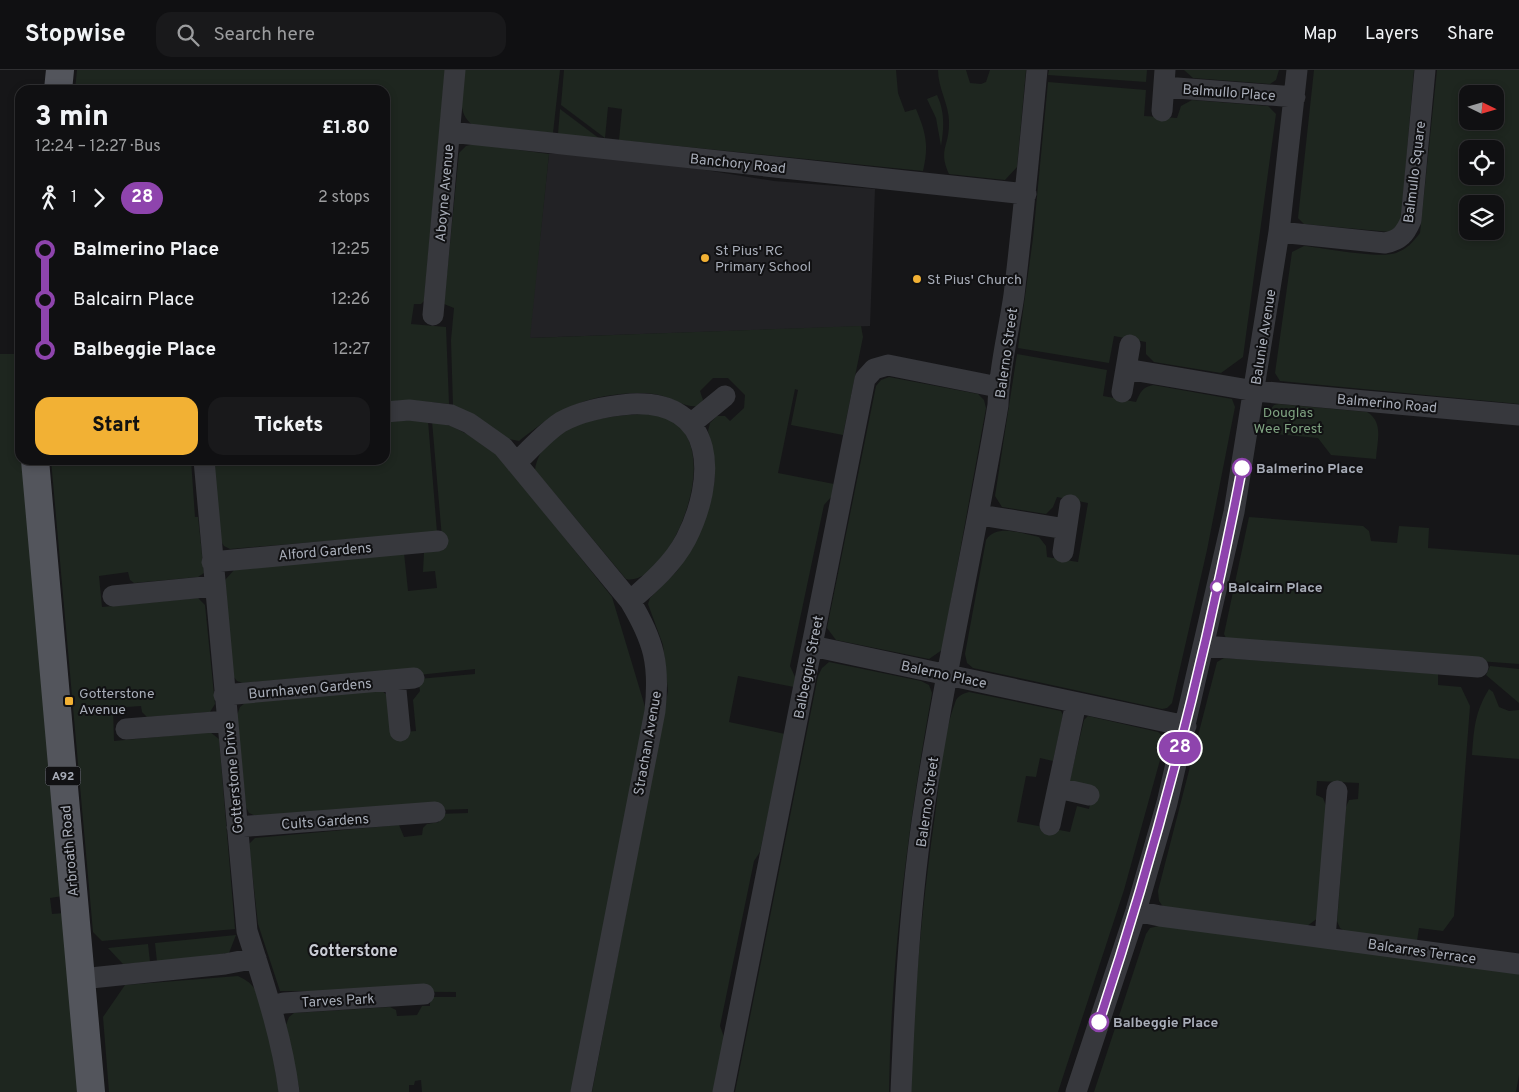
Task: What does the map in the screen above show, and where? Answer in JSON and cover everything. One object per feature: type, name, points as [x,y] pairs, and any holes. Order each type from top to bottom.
[{"type":"main road","points":[[58,85],[60,70]]},
{"type":"main road","name":"Arbroath Road","points":[[35,465],[91,1092]]},
{"type":"street","name":"Aboyne Avenue","points":[[433,315],[455,70]]},
{"type":"street","name":"Balerno Street","points":[[901,1092],[907,961],[925,803],[980,515],[998,405],[998,387],[1006,349],[1026,194],[1037,70]]},
{"type":"street","name":"Balunie Avenue","points":[[1076,1092],[1136,911],[1186,726],[1234,512],[1255,391],[1279,232],[1297,70]]},
{"type":"street","name":"Balmullo Square","points":[[1279,232],[1385,243],[1397,240],[1406,232],[1411,220],[1425,70]]},
{"type":"street","name":"Balmullo Place","points":[[1162,110],[1165,79],[1295,97]]},
{"type":"street","name":"Banchory Road","points":[[450,132],[1026,194]]},
{"type":"street","points":[[1122,392],[1130,345]]},
{"type":"street","name":"Balbeggie Street","points":[[723,1092],[865,379],[874,369],[888,365],[998,387]]},
{"type":"street","points":[[1126,369],[1255,391]]},
{"type":"street","name":"Balmerino Road","points":[[1255,391],[1519,415]]},
{"type":"street","points":[[692,424],[725,396]]},
{"type":"street","points":[[516,463],[541,437],[561,422],[587,410],[645,404],[672,409],[692,424],[703,448],[705,475],[699,506],[686,539],[666,568],[630,601]]},
{"type":"street","name":"Strachan Avenue","points":[[390,412],[409,410],[451,415],[469,423],[496,442],[516,463],[630,601],[646,629],[656,659],[658,685],[655,711],[581,1092]]},
{"type":"street","name":"Gotterstone Drive","points":[[204,465],[247,931],[271,1006],[286,1069],[289,1092]]},
{"type":"street","points":[[1063,552],[1070,505]]},
{"type":"street","points":[[980,515],[1066,529]]},
{"type":"street","name":"Alford Gardens","points":[[212,562],[438,541]]},
{"type":"street","points":[[113,596],[215,586]]},
{"type":"street","name":"Balerno Place","points":[[812,646],[1186,726]]},
{"type":"street","points":[[1204,646],[1478,667]]},
{"type":"street","name":"Burnhaven Gardens","points":[[224,695],[405,679],[400,731]]},
{"type":"street","points":[[1050,825],[1076,703]]},
{"type":"street","points":[[126,729],[227,721]]},
{"type":"street","points":[[1058,788],[1089,794]]},
{"type":"street","points":[[1325,938],[1337,791]]},
{"type":"street","name":"Cults Gardens","points":[[237,827],[413,823],[435,812]]},
{"type":"street","name":"Balcarres Terrace","points":[[1136,911],[1160,916],[1519,964]]},
{"type":"street","points":[[81,979],[225,964],[256,958]]},
{"type":"street","name":"Tarves Park","points":[[271,1006],[412,1002]]},
{"type":"shaded area","name":"St Pius' RC Primary School","points":[[549,154],[606,154],[774,181],[875,189],[870,326],[529,338]]},
{"type":"green space","points":[[77,70],[445,70],[424,301],[421,304],[414,304],[411,324],[446,327],[449,404],[408,400],[390,402],[390,85],[76,85]]},
{"type":"green space","points":[[465,70],[560,70],[553,133],[473,125],[467,120],[462,107]]},
{"type":"green space","points":[[564,70],[896,70],[898,93],[905,112],[916,109],[926,139],[923,171],[619,140],[622,109],[608,107],[605,138],[561,105]]},
{"type":"green space","points":[[938,70],[966,70],[970,83],[981,84],[986,82],[990,70],[1026,70],[1017,167],[1005,180],[949,174],[944,154],[949,132],[949,117]]},
{"type":"green space","points":[[1049,70],[1147,70],[1146,82],[1048,75]]},
{"type":"green space","points":[[1184,70],[1279,70],[1276,80],[1270,84],[1193,78]]},
{"type":"green space","points":[[1314,70],[1414,70],[1401,220],[1397,227],[1390,232],[1304,224],[1298,218]]},
{"type":"green space","points":[[1437,70],[1519,70],[1519,404],[1280,381],[1275,373],[1292,252],[1304,246],[1388,255],[1396,253],[1412,242],[1420,233]]},
{"type":"green space","points":[[1048,82],[1146,90],[1144,116],[1177,118],[1181,106],[1192,100],[1268,106],[1276,114],[1243,357],[1221,373],[1154,362],[1146,354],[1146,342],[1114,336],[1109,363],[1018,348],[1033,238]]},
{"type":"green space","points":[[937,95],[943,120],[941,146],[936,118],[927,99]]},
{"type":"green space","points":[[560,109],[600,139],[558,134]]},
{"type":"green space","points":[[474,144],[549,154],[530,338],[861,326],[863,337],[843,435],[791,425],[798,390],[795,389],[778,473],[834,484],[832,496],[824,505],[790,666],[796,679],[794,687],[738,676],[729,722],[785,734],[760,852],[754,861],[720,1026],[724,1037],[713,1092],[592,1092],[668,691],[663,645],[648,604],[650,598],[677,571],[697,538],[711,500],[715,479],[714,457],[708,431],[710,423],[717,416],[725,416],[730,421],[744,408],[745,395],[728,378],[713,378],[700,391],[703,400],[699,406],[689,406],[664,396],[649,393],[605,396],[591,399],[566,409],[519,441],[509,439],[453,406],[451,340],[454,308],[444,304],[459,153],[466,146]]},
{"type":"green space","points":[[0,354],[14,354],[15,465],[23,465],[63,896],[50,898],[52,914],[64,913],[80,1092],[0,1092]]},
{"type":"green space","points":[[1017,354],[1107,370],[1103,396],[1136,402],[1142,390],[1153,385],[1232,399],[1235,407],[1207,550],[1172,703],[1167,708],[1162,709],[973,668],[967,663],[965,654],[986,540],[991,535],[1003,531],[1039,537],[1046,546],[1047,557],[1078,562],[1088,503],[1057,497],[1053,507],[1046,514],[1002,507],[995,496]]},
{"type":"green space","points":[[889,377],[978,394],[984,400],[986,408],[942,650],[929,659],[836,640],[827,628],[876,386],[881,380]]},
{"type":"green space","name":"Douglas Wee Forest","points":[[1274,405],[1367,412],[1376,421],[1378,427],[1376,459],[1331,455],[1318,438],[1264,433],[1269,411]]},
{"type":"green space","points":[[647,414],[669,419],[686,435],[693,458],[692,485],[685,514],[673,541],[658,562],[642,576],[626,579],[535,470],[540,454],[550,442],[563,432],[596,420]]},
{"type":"green space","points":[[428,421],[437,532],[230,549],[224,546],[221,541],[214,465],[390,465],[390,422]]},
{"type":"green space","points":[[432,421],[451,426],[467,434],[499,456],[612,597],[646,710],[571,1092],[422,1092],[421,1080],[415,1081],[414,1085],[409,1085],[409,1092],[300,1092],[286,1025],[289,1017],[294,1013],[390,1007],[396,1010],[397,1016],[417,1015],[422,1006],[430,1006],[430,997],[456,997],[456,992],[280,991],[258,924],[249,844],[255,838],[399,825],[404,837],[422,835],[423,828],[427,824],[439,822],[439,814],[468,813],[468,809],[256,816],[249,813],[246,807],[237,715],[240,707],[245,703],[381,690],[387,695],[391,733],[416,731],[413,700],[420,691],[418,679],[475,674],[475,669],[418,675],[417,668],[243,683],[237,681],[233,676],[225,580],[234,570],[404,553],[408,591],[437,588],[435,571],[423,572],[424,553],[443,550]]},
{"type":"green space","points":[[51,465],[191,465],[195,517],[198,517],[204,573],[198,577],[134,583],[130,580],[128,572],[99,576],[102,607],[198,598],[205,605],[215,704],[210,712],[147,717],[142,712],[141,706],[113,708],[114,741],[210,732],[219,739],[235,929],[102,941],[93,932]]},
{"type":"green space","points":[[1249,517],[1363,526],[1369,531],[1371,541],[1397,543],[1399,526],[1429,528],[1428,548],[1519,555],[1519,664],[1234,643],[1227,640],[1224,634]]},
{"type":"green space","points":[[1224,658],[1438,674],[1438,685],[1461,687],[1470,706],[1454,916],[1443,931],[1419,928],[1417,941],[1346,932],[1340,928],[1337,921],[1346,807],[1349,800],[1358,799],[1359,783],[1317,781],[1316,795],[1323,798],[1326,806],[1318,918],[1307,926],[1164,908],[1159,901],[1158,891],[1217,662]]},
{"type":"green space","points":[[829,662],[921,681],[929,685],[932,693],[915,792],[902,892],[893,992],[889,1092],[735,1092],[818,676],[822,668]]},
{"type":"green space","points":[[1490,666],[1519,669],[1519,703],[1486,675]]},
{"type":"green space","points":[[1489,689],[1493,692],[1499,707],[1509,711],[1519,710],[1519,759],[1472,755],[1476,720]]},
{"type":"green space","points":[[969,692],[1061,711],[1063,715],[1053,761],[1040,758],[1036,777],[1026,776],[1017,822],[1070,832],[1077,806],[1089,809],[1094,789],[1069,783],[1084,720],[1088,716],[1158,732],[1163,736],[1165,742],[1124,890],[1058,1092],[911,1092],[919,953],[942,758],[947,730],[956,701],[960,696]]},
{"type":"green space","points":[[1167,924],[1519,969],[1519,1075],[1516,1092],[1094,1092],[1146,934],[1150,928]]},
{"type":"green space","points":[[236,935],[229,953],[157,962],[155,943]]},
{"type":"green space","points":[[148,944],[150,962],[123,964],[108,948]]},
{"type":"green space","points":[[238,976],[251,984],[258,997],[270,1038],[279,1092],[109,1092],[103,1017],[125,985]]},
{"type":"bus line","name":"28","points":[[1099,1022],[1136,911],[1167,803],[1234,512],[1242,468]]},
{"type":"place","name":"St Pius' RC Primary School","points":[[705,258]]},
{"type":"place","name":"St Pius' Church","points":[[917,279]]},
{"type":"place","name":"Balmerino Place","points":[[1242,468]]},
{"type":"place","name":"Balcairn Place","points":[[1217,587]]},
{"type":"place","name":"Gotterstone Avenue","points":[[69,701]]},
{"type":"place","name":"Balbeggie Place","points":[[1099,1022]]},
{"type":"district","name":"Gotterstone","points":[[353,950]]}]
